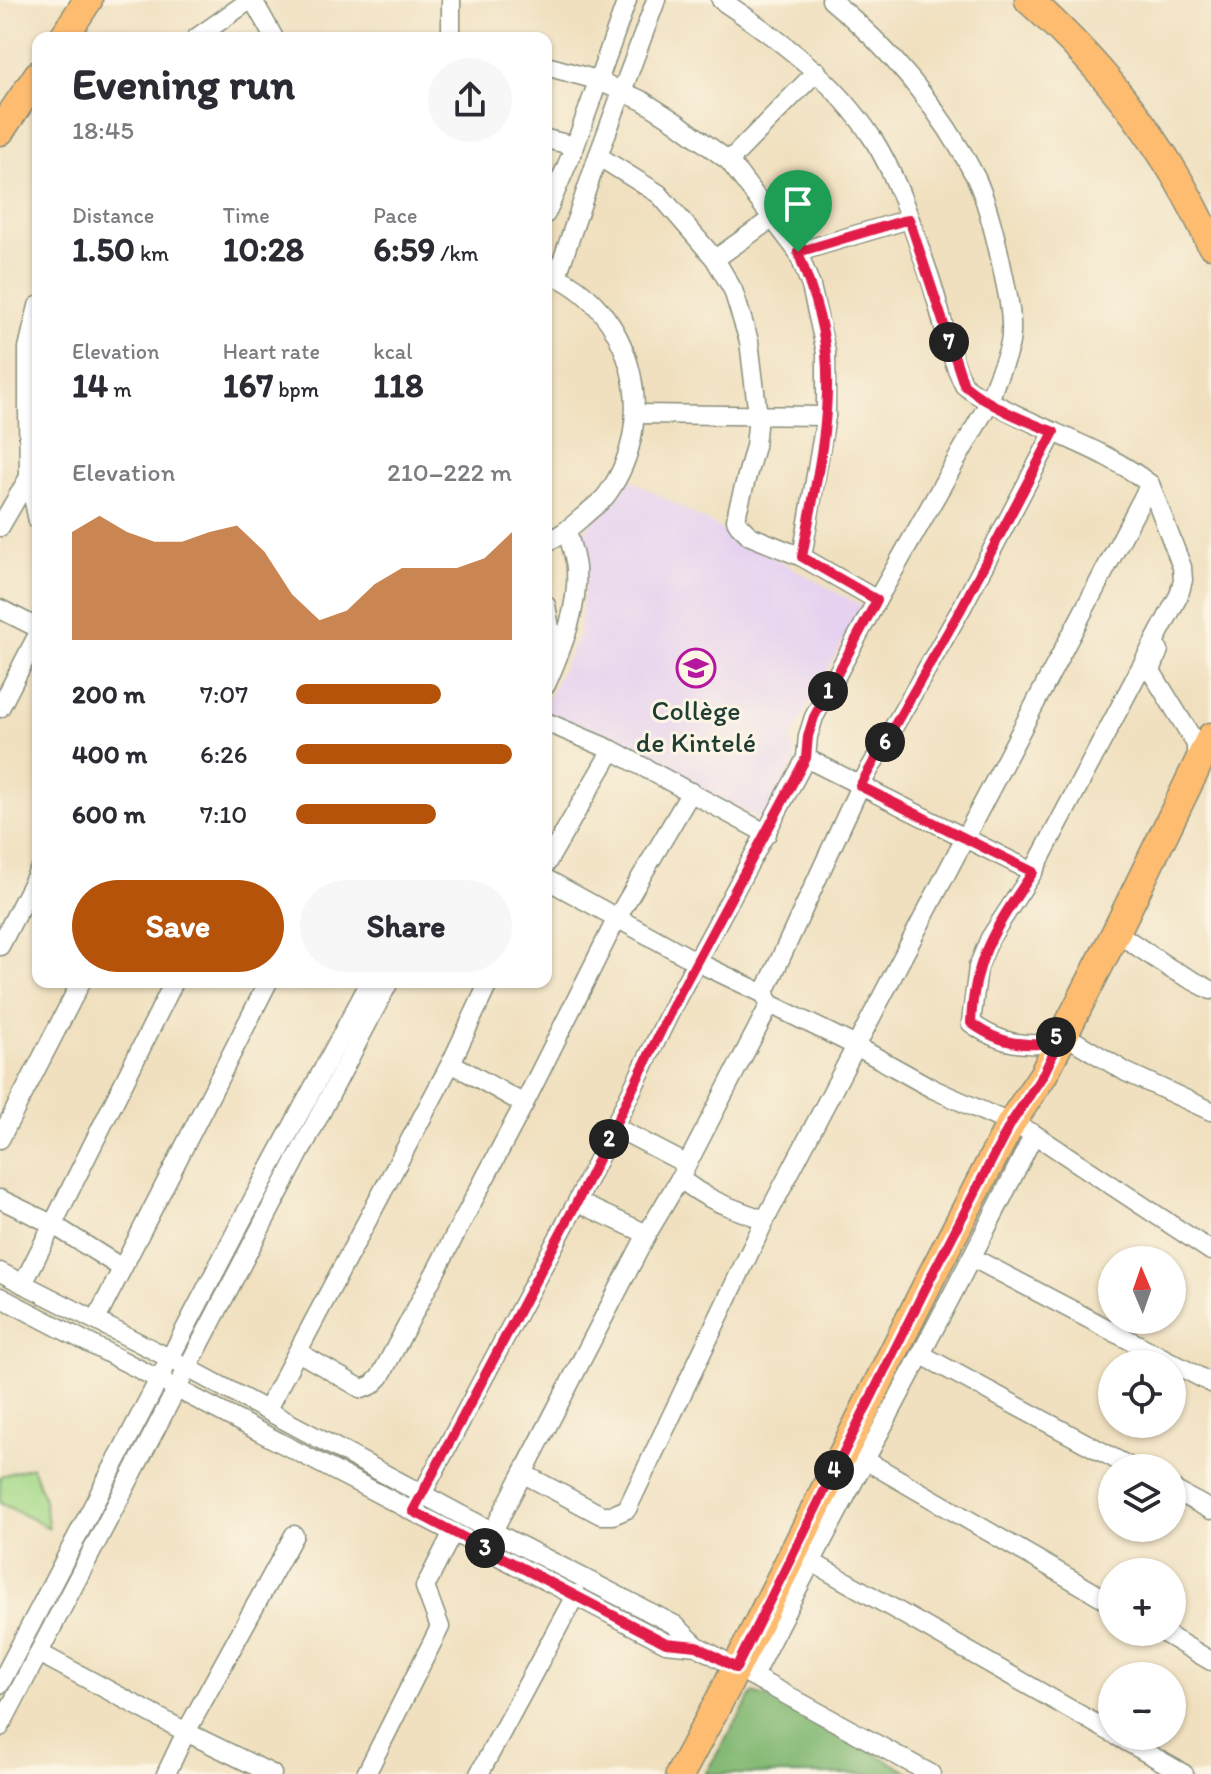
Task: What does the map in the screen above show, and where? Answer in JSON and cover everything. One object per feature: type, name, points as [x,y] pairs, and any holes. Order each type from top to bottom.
[{"type":"main road","points":[[67,32],[88,0]]},
{"type":"main road","points":[[1029,0],[1097,69],[1138,117],[1188,199],[1211,244]]},
{"type":"main road","points":[[0,131],[32,84]]},
{"type":"main road","points":[[680,1774],[744,1672],[924,1291],[1023,1128],[1063,1034],[1205,757]]},
{"type":"street","points":[[205,32],[252,0],[271,32]]},
{"type":"street","points":[[451,0],[451,32]]},
{"type":"street","points":[[552,200],[575,146],[627,0]]},
{"type":"street","points":[[552,271],[656,0]]},
{"type":"street","points":[[721,0],[817,71],[857,116],[875,142],[909,219],[964,385],[975,395],[1028,422],[1117,461],[1150,484],[1182,567],[1183,580],[1151,671],[1205,757]]},
{"type":"street","points":[[413,1511],[577,1202],[677,998],[806,758],[814,717],[990,401],[1012,336],[1011,314],[999,253],[977,181],[943,122],[918,91],[866,33],[831,0]]},
{"type":"street","points":[[552,68],[597,80],[622,91],[676,122],[729,161],[798,252],[811,286],[826,352],[826,416],[802,557]]},
{"type":"street","points":[[729,161],[817,71]]},
{"type":"street","points":[[552,140],[575,146]]},
{"type":"street","points":[[598,156],[659,194],[715,259],[733,290],[749,341],[758,416],[755,446],[736,520],[750,536],[802,557],[877,600]]},
{"type":"street","points":[[715,259],[774,217]]},
{"type":"street","points":[[798,252],[909,219]]},
{"type":"street","points":[[552,275],[591,300],[617,333],[633,372],[637,414],[628,456],[607,494],[567,531],[552,539]]},
{"type":"street","points":[[32,331],[28,348],[29,477],[32,492]]},
{"type":"street","points":[[637,414],[826,416]]},
{"type":"street","points":[[493,1531],[647,1234],[683,1171],[767,999],[860,786],[961,609],[1054,432]]},
{"type":"street","points":[[0,527],[29,477]]},
{"type":"street","points":[[524,1474],[601,1515],[613,1515],[627,1509],[765,1220],[1150,484]]},
{"type":"street","points":[[552,671],[565,642],[576,596],[576,566],[567,531]]},
{"type":"street","points":[[1179,595],[1033,872],[990,938],[978,967],[971,1023],[989,1036],[1011,1041],[1041,1044],[1063,1034],[1126,1072],[1211,1111]]},
{"type":"street","points":[[0,609],[32,628]]},
{"type":"street","points":[[0,708],[32,643]]},
{"type":"street","points":[[552,725],[612,750],[767,834]]},
{"type":"street","points":[[552,854],[612,750]]},
{"type":"street","points":[[806,758],[1033,872]]},
{"type":"street","points":[[298,1352],[362,1389],[380,1377],[524,1104],[618,916],[691,792]]},
{"type":"street","points":[[552,882],[933,1089],[1023,1128],[1211,1251]]},
{"type":"street","points":[[0,946],[32,884]]},
{"type":"street","points":[[1116,932],[1171,969],[1211,990]]},
{"type":"street","points":[[0,1139],[78,988]]},
{"type":"street","points":[[23,1284],[171,988]]},
{"type":"street","points":[[96,1320],[265,988]]},
{"type":"street","points":[[0,1684],[169,1358],[367,988]]},
{"type":"street","points":[[0,1727],[386,988]]},
{"type":"street","points":[[267,1409],[451,1063],[486,988]]},
{"type":"street","points":[[451,1063],[524,1104]]},
{"type":"street","points":[[615,1127],[683,1171],[695,1191],[714,1202],[765,1220]]},
{"type":"street","points":[[744,1672],[810,1561],[973,1258],[1023,1128]]},
{"type":"street","points":[[0,1199],[52,1224],[122,1268]]},
{"type":"street","points":[[577,1202],[647,1234]]},
{"type":"street","points":[[973,1258],[1211,1383]]},
{"type":"street","points":[[0,1272],[187,1367],[675,1625],[697,1646],[931,1774]]},
{"type":"street","points":[[0,1297],[666,1643],[697,1646]]},
{"type":"street","points":[[922,1355],[1106,1454]]},
{"type":"street","points":[[865,1460],[1098,1595]]},
{"type":"street","points":[[1186,1497],[1211,1510]]},
{"type":"street","points":[[366,1774],[440,1627],[425,1587],[453,1532]]},
{"type":"street","points":[[166,1774],[294,1535]]},
{"type":"street","points":[[810,1561],[1098,1725]]},
{"type":"street","points":[[479,1774],[576,1594]]},
{"type":"street","points":[[1186,1646],[1211,1661]]},
{"type":"street","points":[[39,1653],[268,1773]]},
{"type":"street","points":[[1142,1750],[1184,1774]]},
{"type":"shaded area","name":"Collège de Kintelé","points":[[631,480],[862,606],[791,739],[796,761],[763,821],[552,717],[552,690],[579,634],[585,582],[582,533]]},
{"type":"green space","points":[[32,1467],[43,1496],[49,1528],[0,1503],[0,1476]]},
{"type":"green space","points":[[753,1693],[790,1704],[911,1774],[705,1774]]},
{"type":"place","name":"Collège de Kintelé","points":[[696,668]]},
{"type":"route","points":[[909,219],[964,385],[975,395],[1054,432],[961,609],[860,786],[1033,872],[990,938],[978,967],[971,1023],[989,1036],[1011,1041],[1041,1044],[1063,1034],[1043,1075],[1011,1123],[931,1277],[736,1668],[697,1646],[666,1643],[413,1511],[577,1202],[677,998],[806,758],[814,717],[877,600],[802,557],[826,416],[826,352],[811,286],[798,252],[909,219]]}]
